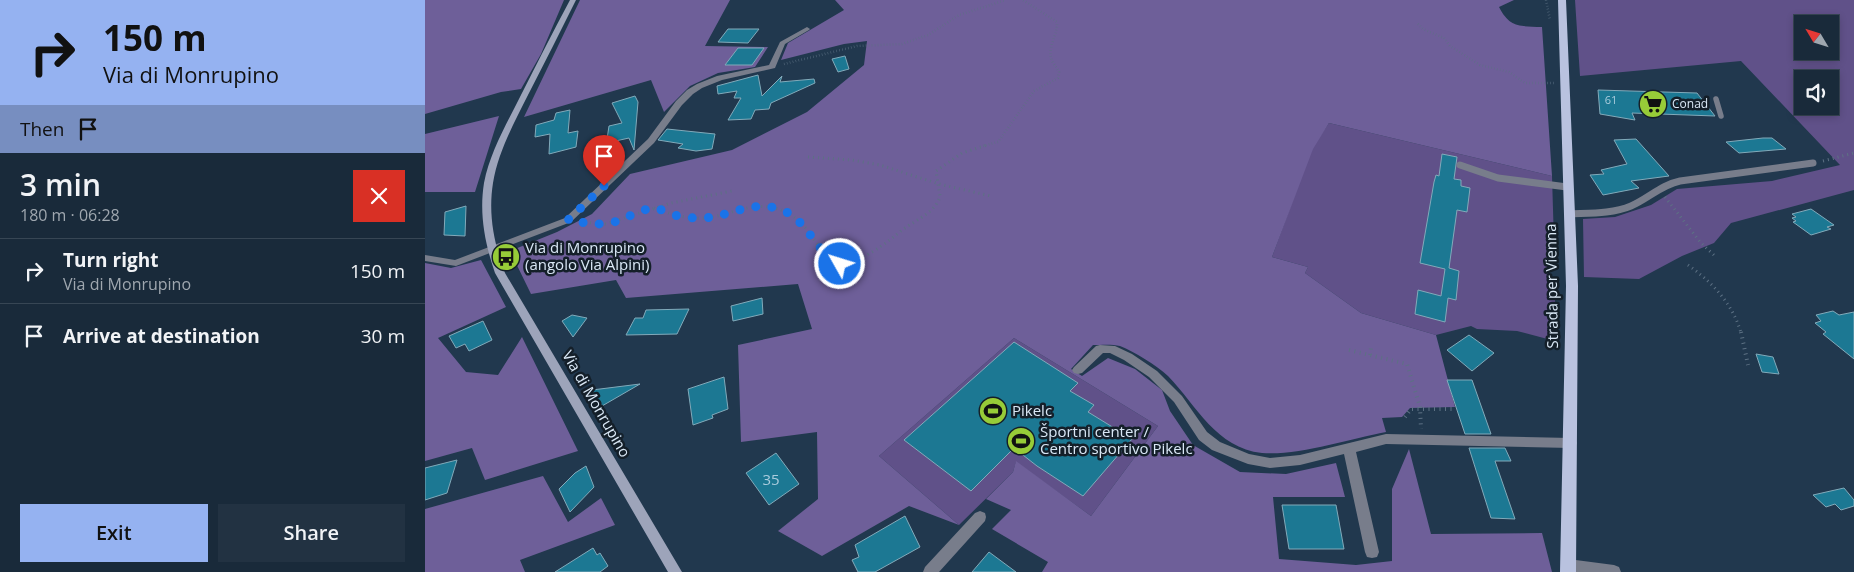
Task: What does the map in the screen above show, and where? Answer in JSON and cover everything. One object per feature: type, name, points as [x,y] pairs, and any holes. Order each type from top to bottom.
[{"type":"main road","name":"Via di Monrupino","points":[[573,0],[497,152],[488,185],[487,223],[492,251],[500,273],[514,299],[675,572]]},
{"type":"main road","name":"Strada per Vienna","points":[[1562,0],[1563,83],[1572,306],[1568,569]]},
{"type":"street","points":[[425,258],[456,263],[492,251],[568,220],[651,141],[660,131],[668,116],[690,92],[719,78],[772,66],[782,43],[807,28]]},
{"type":"street","points":[[1078,370],[1100,349],[1111,349],[1128,357],[1166,385],[1203,436],[1216,446],[1248,460],[1270,463],[1301,460],[1386,439],[1571,442]]},
{"type":"street","points":[[1349,448],[1372,552]]},
{"type":"street","points":[[930,572],[980,517]]},
{"type":"street","points":[[1568,569],[1614,572]]},
{"type":"lane","points":[[1716,99],[1721,110],[1721,116]]},
{"type":"lane","points":[[1569,214],[1617,210],[1632,205],[1654,189],[1679,181],[1775,170],[1813,163]]},
{"type":"lane","points":[[1460,165],[1470,171],[1495,177],[1567,187]]},
{"type":"path","points":[[772,66],[857,46],[902,44],[928,36],[959,15],[1006,0]]},
{"type":"path","points":[[654,208],[677,216],[696,218],[712,217],[747,207],[776,208],[789,212],[798,219],[825,254],[840,264],[864,257],[896,236],[937,204],[939,184],[936,171],[962,153],[999,142],[1034,91],[1052,83],[1058,78],[1059,72],[1051,59],[1053,45],[1059,28],[1057,22],[1023,0]]},
{"type":"path","points":[[1418,24],[1423,29],[1444,38],[1450,46],[1480,65],[1509,72],[1525,83],[1563,83]]},
{"type":"path","points":[[1813,163],[1854,153]]},
{"type":"path","points":[[808,157],[852,160],[879,165],[939,184],[991,196]]},
{"type":"path","points":[[1654,189],[1669,200],[1686,226],[1716,257]]},
{"type":"path","points":[[568,220],[592,225],[606,224],[654,208],[732,191]]},
{"type":"path","points":[[1688,265],[1706,277],[1733,312],[1739,326],[1748,365]]},
{"type":"path","points":[[1370,355],[1371,348]]},
{"type":"path","points":[[1349,350],[1407,364],[1420,409],[1421,440]]},
{"type":"path","points":[[1405,417],[1411,409],[1455,409]]},
{"type":"shaded area","points":[[425,0],[564,0],[541,54],[521,89],[501,92],[425,114]]},
{"type":"shaded area","points":[[580,0],[730,0],[705,46],[768,47],[755,67],[718,73],[690,86],[664,112],[651,80],[524,117]]},
{"type":"shaded area","points":[[835,0],[1514,0],[1499,7],[1507,19],[1521,26],[1542,27],[1552,176],[1329,123],[1313,149],[1272,257],[1308,267],[1305,273],[1361,313],[1436,335],[1455,407],[1410,408],[1402,417],[1382,418],[1386,432],[1307,450],[1262,453],[1232,443],[1220,434],[1198,412],[1168,376],[1139,355],[1120,346],[1093,345],[1071,369],[1082,376],[1108,358],[1135,369],[1162,390],[1170,411],[1193,445],[1240,472],[1286,474],[1336,463],[1345,497],[1273,497],[1279,559],[1356,565],[1392,561],[1392,489],[1409,449],[1431,534],[1542,533],[1552,572],[1042,572],[1048,562],[992,529],[1011,510],[986,499],[1013,472],[1016,461],[1091,516],[1158,426],[1014,338],[879,456],[959,525],[909,506],[822,556],[778,531],[818,499],[817,432],[741,442],[738,345],[812,329],[798,284],[626,298],[616,280],[531,294],[510,251],[557,232],[592,214],[630,174],[732,150],[807,112],[864,65],[867,41],[844,44],[781,60],[788,43],[844,10]]},
{"type":"shaded area","points":[[1575,0],[1854,0],[1854,190],[1731,223],[1714,243],[1682,256],[1639,279],[1584,277],[1583,219],[1615,217],[1651,205],[1677,189],[1772,181],[1840,165],[1741,61],[1580,76]]},
{"type":"shaded area","points":[[499,116],[475,192],[425,192],[425,134]]},
{"type":"shaded area","points":[[1329,123],[1552,176],[1554,243],[1548,245],[1550,256],[1549,275],[1555,280],[1555,341],[1517,331],[1477,329],[1471,326],[1436,335],[1361,313],[1305,273],[1308,267],[1272,257],[1312,148]]},
{"type":"shaded area","points":[[481,260],[506,307],[438,338],[466,372],[498,375],[522,337],[578,451],[485,480],[472,448],[425,461],[425,263],[451,268]]},
{"type":"shaded area","name":"Športni center / Centro sportivo Pikelc","points":[[1014,338],[1158,426],[1091,516],[1016,462],[1013,472],[959,525],[879,456]]},
{"type":"shaded area","points":[[543,476],[568,522],[601,498],[615,525],[520,560],[525,572],[425,572],[425,509]]},
{"type":"building","points":[[728,29],[759,29],[748,43],[718,42]]},
{"type":"building","points":[[738,48],[764,48],[752,65],[725,65]]},
{"type":"building","points":[[845,56],[849,69],[838,72],[832,59]]},
{"type":"building","points":[[758,75],[762,96],[782,76],[780,82],[814,79],[815,83],[771,103],[769,109],[755,110],[751,119],[728,120],[741,98],[734,98],[737,91],[718,94],[717,86]]},
{"type":"building","name":"Conad","points":[[1598,90],[1697,93],[1715,116],[1632,113],[1635,120],[1600,114]]},
{"type":"building","points":[[635,96],[638,102],[634,150],[629,138],[611,142],[611,139],[607,139],[609,126],[622,123],[612,103]]},
{"type":"building","points":[[570,110],[568,133],[578,131],[576,147],[549,154],[550,134],[535,137],[536,125],[554,120],[556,113]]},
{"type":"building","points":[[667,129],[715,134],[712,149],[696,151],[678,148],[683,144],[658,140]]},
{"type":"building","points":[[1772,138],[1786,149],[1739,153],[1726,142]]},
{"type":"building","points":[[1636,139],[1669,176],[1631,181],[1639,188],[1603,195],[1590,175],[1604,174],[1601,170],[1627,164],[1614,140]]},
{"type":"building","points":[[1442,154],[1457,157],[1454,179],[1461,180],[1461,186],[1470,188],[1467,212],[1457,210],[1449,268],[1459,271],[1456,300],[1448,298],[1445,322],[1415,314],[1418,290],[1441,296],[1445,269],[1420,263],[1434,182],[1436,175],[1439,176]]},
{"type":"building","points":[[466,206],[465,236],[444,235],[445,212]]},
{"type":"building","points":[[1811,209],[1834,225],[1827,227],[1831,229],[1811,235],[1793,222],[1796,221],[1792,218],[1796,217],[1792,214]]},
{"type":"building","points":[[762,298],[763,314],[733,321],[731,306]]},
{"type":"building","points":[[689,309],[677,334],[626,335],[635,318],[643,318],[646,310]]},
{"type":"building","points":[[1833,311],[1839,315],[1854,312],[1854,359],[1823,334],[1826,332],[1815,323],[1821,321],[1816,315]]},
{"type":"building","points":[[572,315],[587,318],[573,337],[562,321]]},
{"type":"building","points":[[483,321],[492,340],[469,351],[465,344],[456,348],[449,336]]},
{"type":"building","points":[[1469,335],[1494,353],[1472,371],[1447,350]]},
{"type":"building","name":"Športni center / Centro sportivo Pikelc","points":[[1014,342],[1078,383],[1070,391],[1094,405],[1088,412],[1132,439],[1083,496],[1037,466],[1014,448],[971,491],[904,440]]},
{"type":"building","points":[[1756,354],[1773,357],[1779,374],[1762,372]]},
{"type":"building","points":[[724,377],[728,409],[712,415],[713,418],[693,425],[688,389]]},
{"type":"building","points":[[1447,380],[1472,380],[1491,434],[1465,434]]},
{"type":"building","points":[[640,384],[602,406],[592,390]]},
{"type":"building","points":[[1469,448],[1505,448],[1511,461],[1495,461],[1515,519],[1491,518]]},
{"type":"building","points":[[776,453],[799,484],[769,505],[746,473]]},
{"type":"building","points":[[457,460],[447,493],[425,500],[425,468]]},
{"type":"building","points":[[586,466],[594,487],[570,512],[559,489],[575,473]]},
{"type":"building","points":[[1844,488],[1854,500],[1854,506],[1841,510],[1835,504],[1826,507],[1813,495]]},
{"type":"building","points":[[1282,505],[1336,505],[1344,549],[1289,549]]},
{"type":"building","points":[[905,516],[920,547],[875,572],[858,572],[852,560],[859,557],[855,545]]},
{"type":"building","points":[[593,548],[597,555],[600,553],[608,566],[600,572],[555,572]]},
{"type":"building","points":[[989,552],[1016,572],[972,572]]},
{"type":"place","name":"Conad","points":[[1653,104]]},
{"type":"place","name":"Via di Monrupino (angolo Via Alpini)","points":[[506,257]]},
{"type":"place","name":"Pikelc","points":[[993,411]]},
{"type":"place","name":"Športni center / Centro sportivo Pikelc","points":[[1021,441]]},
{"type":"route","points":[[604,186],[576,215],[568,220],[592,225],[606,224],[654,208],[677,216],[696,218],[712,217],[747,207],[776,208],[789,212],[798,219],[825,254],[840,264]]}]
